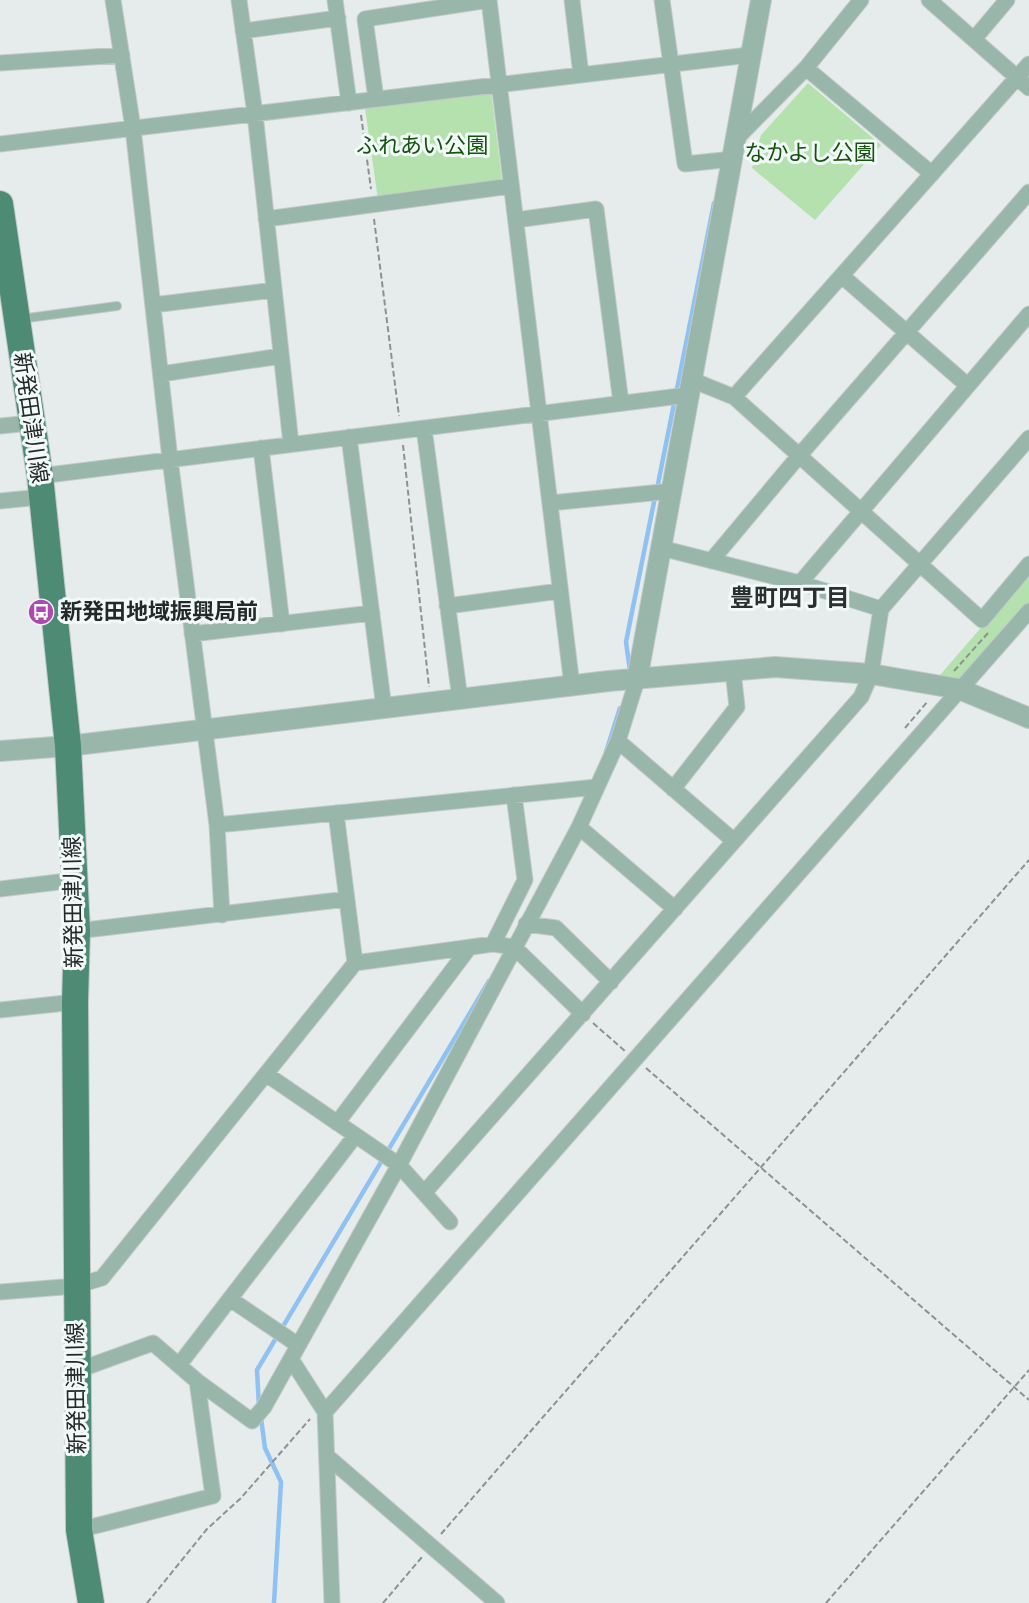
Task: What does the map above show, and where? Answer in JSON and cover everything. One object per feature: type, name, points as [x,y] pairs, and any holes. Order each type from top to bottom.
[{"type":"main road","name":"新発田津川線","points":[[0,204],[40,487],[68,746],[77,931],[75,1002],[76,1371],[79,1530],[91,1603]]},
{"type":"street","points":[[113,0],[133,128],[170,459],[217,825],[222,915]]},
{"type":"street","points":[[239,0],[255,114],[291,444]]},
{"type":"street","points":[[335,0],[354,102]]},
{"type":"street","points":[[376,99],[365,19],[489,0],[572,686]]},
{"type":"street","points":[[572,0],[581,75]]},
{"type":"street","points":[[662,0],[685,164],[733,159]]},
{"type":"street","points":[[76,1371],[153,1344],[197,1381],[252,1420],[260,1413],[399,1165],[579,827],[618,741],[637,680],[737,138],[749,54],[761,0]]},
{"type":"street","points":[[737,138],[806,68],[861,0]]},
{"type":"street","points":[[930,0],[1023,83]]},
{"type":"street","points":[[975,38],[1007,0]]},
{"type":"street","points":[[243,31],[338,18]]},
{"type":"street","points":[[0,144],[749,54]]},
{"type":"street","points":[[0,63],[122,55]]},
{"type":"street","points":[[734,398],[932,174],[1023,83],[1029,64]]},
{"type":"street","points":[[806,68],[932,174]]},
{"type":"street","points":[[266,219],[512,186]]},
{"type":"street","points":[[711,561],[798,457],[1029,192]]},
{"type":"street","points":[[516,220],[596,209],[621,403]]},
{"type":"street","points":[[842,276],[967,385]]},
{"type":"street","points":[[153,305],[274,290]]},
{"type":"street","points":[[800,583],[859,510],[1029,314]]},
{"type":"street","points":[[161,374],[281,356]]},
{"type":"street","points":[[0,501],[40,487],[170,459],[621,403],[690,388],[734,398],[982,620],[1029,564]]},
{"type":"street","points":[[0,426],[31,423]]},
{"type":"street","points":[[423,428],[460,699]]},
{"type":"street","points":[[350,437],[384,708]]},
{"type":"street","points":[[424,1193],[861,697],[871,674],[881,609],[1029,438]]},
{"type":"street","points":[[261,448],[282,624]]},
{"type":"street","points":[[550,503],[672,491]]},
{"type":"street","points":[[661,548],[800,583],[881,609]]},
{"type":"street","points":[[447,606],[560,591]]},
{"type":"street","points":[[325,1412],[637,1060],[1029,611]]},
{"type":"street","points":[[192,634],[372,613]]},
{"type":"street","points":[[0,751],[68,746],[572,686],[775,667],[871,674],[959,689],[1029,718]]},
{"type":"street","points":[[673,789],[737,707],[733,671]]},
{"type":"street","points":[[618,741],[734,842]]},
{"type":"street","points":[[217,825],[597,787]]},
{"type":"street","points":[[493,944],[525,880],[514,795]]},
{"type":"street","points":[[336,813],[355,963]]},
{"type":"street","points":[[579,827],[675,909]]},
{"type":"street","points":[[0,889],[75,880]]},
{"type":"street","points":[[77,931],[347,899]]},
{"type":"street","points":[[526,924],[556,928],[611,982]]},
{"type":"street","points":[[0,1292],[76,1286],[102,1278],[355,963],[493,944],[514,947],[583,1014]]},
{"type":"street","points":[[337,1123],[470,948]]},
{"type":"street","points":[[0,1010],[75,1002]]},
{"type":"street","points":[[266,1074],[399,1165],[450,1222]]},
{"type":"street","points":[[179,1365],[355,1136]]},
{"type":"street","points":[[230,1299],[294,1352],[325,1412],[332,1603]]},
{"type":"street","points":[[79,1530],[213,1496],[197,1381]]},
{"type":"street","points":[[327,1457],[497,1603]]},
{"type":"lane","points":[[16,320],[117,306]]},
{"type":"path","points":[[354,102],[373,206],[431,702]]},
{"type":"path","points":[[383,1603],[1029,860]]},
{"type":"path","points":[[583,1014],[1029,1400]]},
{"type":"path","points":[[826,1603],[1029,1370]]},
{"type":"path","points":[[147,1603],[207,1529],[241,1498],[278,1455]]},
{"type":"green space","name":"なかよし公園","points":[[808,83],[881,145],[815,220],[752,168],[761,135]]},
{"type":"green space","name":"ふれあい公園","points":[[491,91],[502,181],[378,200],[365,108]]},
{"type":"green space","points":[[1029,572],[1029,607],[958,687],[934,682]]},
{"type":"waterway","points":[[657,489],[714,203]]},
{"type":"waterway","points":[[630,671],[626,642],[655,497]]},
{"type":"waterway","points":[[606,752],[620,708]]},
{"type":"waterway","points":[[259,1407],[257,1370],[489,981]]},
{"type":"waterway","points":[[261,1418],[265,1448],[281,1482],[274,1603]]},
{"type":"place","name":"新発田地域振興局前","points":[[41,612]]},
{"type":"district","name":"豊町四丁目","points":[[790,598]]}]
